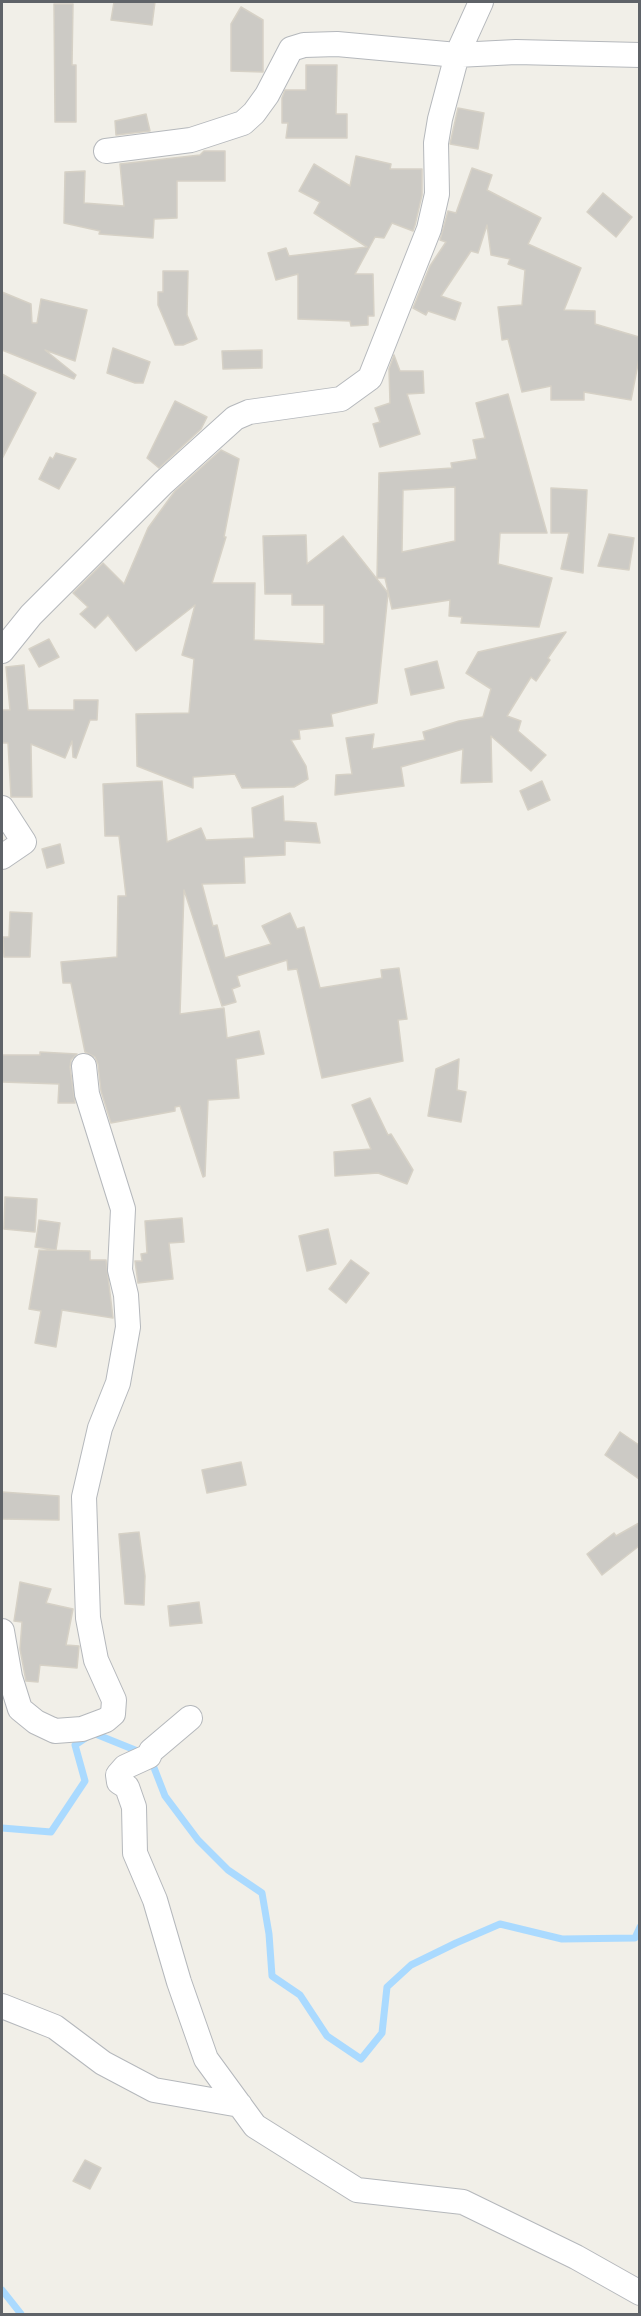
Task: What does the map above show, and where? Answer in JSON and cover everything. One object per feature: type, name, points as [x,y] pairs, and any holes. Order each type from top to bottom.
[{"type":"street","points":[[2,651],[31,615],[163,483],[235,418],[249,412],[341,399],[370,378],[382,343],[415,269],[435,208],[436,143],[440,118],[457,55],[481,2]]},
{"type":"street","points":[[106,151],[191,140],[243,123],[254,113],[267,95],[291,49],[304,45],[337,44],[457,55],[516,52],[639,55]]},
{"type":"street","points":[[2,808],[24,842],[2,857]]},
{"type":"street","points":[[2,1631],[10,1677],[20,1709],[36,1722],[55,1731],[82,1729],[106,1720],[113,1714],[114,1700],[96,1660],[88,1618],[84,1497],[100,1428],[118,1383],[128,1327],[126,1295],[120,1270],[123,1209],[87,1094],[84,1066]]},
{"type":"street","points":[[190,1718],[151,1750],[149,1756],[125,1767],[118,1775],[119,1782],[127,1787],[134,1807],[135,1853],[155,1900],[179,1982],[206,2059],[255,2126],[357,2190],[463,2202],[576,2257],[639,2293]]},
{"type":"street","points":[[2,2006],[55,2027],[103,2063],[154,2090],[240,2104]]},
{"type":"building","points":[[114,2],[155,2],[152,25],[111,20]]},
{"type":"building","points":[[54,4],[73,4],[72,65],[76,65],[76,122],[55,122]]},
{"type":"building","points":[[241,7],[263,20],[263,72],[231,71],[231,24]]},
{"type":"building","points":[[306,65],[337,65],[336,114],[347,114],[347,138],[286,138],[288,123],[282,123],[282,98],[285,90],[306,90]]},
{"type":"building","points":[[458,108],[484,113],[478,149],[450,144]]},
{"type":"building","points":[[146,114],[150,131],[116,135],[115,121]]},
{"type":"building","points":[[204,151],[225,151],[225,181],[177,181],[177,218],[154,219],[153,238],[99,234],[100,231],[64,223],[65,172],[85,171],[84,203],[124,206],[120,164],[200,155]]},
{"type":"building","points":[[356,156],[391,164],[390,169],[422,169],[422,195],[413,231],[392,223],[384,238],[375,237],[355,274],[373,274],[374,316],[368,316],[368,325],[351,326],[350,321],[298,319],[298,274],[276,280],[268,253],[286,248],[289,256],[367,247],[314,213],[320,202],[299,191],[314,164],[350,186]]},
{"type":"building","points":[[472,168],[492,175],[487,190],[541,218],[528,244],[581,268],[564,310],[595,311],[595,324],[639,337],[639,359],[631,400],[584,392],[584,400],[551,400],[551,386],[522,392],[508,339],[502,340],[498,307],[522,305],[525,270],[508,264],[510,259],[491,255],[487,225],[478,253],[471,251],[441,296],[461,303],[455,320],[428,311],[426,315],[413,308],[430,266],[446,242],[440,240],[448,211],[456,213]]},
{"type":"building","points":[[603,193],[632,217],[616,237],[587,212]]},
{"type":"building","points":[[163,271],[188,271],[187,315],[197,339],[183,345],[175,345],[158,305],[158,292],[163,292]]},
{"type":"building","points":[[2,292],[31,304],[32,323],[37,323],[41,299],[87,310],[75,361],[45,350],[76,375],[74,379],[2,350]]},
{"type":"building","points":[[113,348],[150,362],[143,383],[135,383],[107,373]]},
{"type":"building","points":[[262,350],[262,368],[223,369],[222,351]]},
{"type":"building","points":[[394,355],[400,371],[423,371],[424,393],[407,394],[420,434],[380,447],[373,424],[380,422],[375,408],[390,403],[389,369]]},
{"type":"building","points":[[2,374],[36,393],[2,459]]},
{"type":"building","points":[[508,394],[547,533],[500,533],[498,564],[552,578],[539,627],[461,623],[462,617],[449,616],[450,600],[392,609],[385,578],[377,578],[379,473],[452,468],[451,463],[477,459],[473,440],[485,438],[476,403]],"holes":[[[455,487],[455,541],[402,552],[403,490]]]},
{"type":"building","points":[[175,401],[207,417],[201,429],[159,468],[147,458]]},
{"type":"building","points":[[221,450],[239,459],[224,537],[226,537],[212,583],[255,583],[254,640],[324,644],[324,605],[292,605],[292,594],[265,594],[263,536],[306,535],[307,564],[343,536],[388,593],[377,703],[331,714],[333,726],[299,730],[300,739],[291,740],[306,766],[308,779],[294,787],[242,788],[235,774],[193,777],[193,788],[137,766],[136,714],[189,713],[194,659],[182,655],[195,605],[136,651],[108,615],[95,628],[80,614],[88,607],[73,593],[103,563],[124,584],[148,528],[175,491]]},
{"type":"building","points":[[56,453],[76,459],[59,489],[39,479],[50,457],[53,459]]},
{"type":"building","points":[[551,488],[587,490],[583,573],[561,569],[569,533],[551,533]]},
{"type":"building","points":[[609,534],[634,538],[629,570],[598,566]]},
{"type":"building","points":[[566,632],[536,681],[531,677],[507,716],[521,721],[518,731],[546,755],[531,771],[491,736],[492,782],[461,783],[463,749],[401,767],[404,786],[335,795],[336,775],[352,774],[346,738],[374,734],[372,749],[425,740],[423,732],[459,721],[483,717],[491,689],[466,673],[478,652]]},
{"type":"building","points":[[49,639],[59,657],[39,667],[29,649]]},
{"type":"building","points":[[437,661],[444,688],[411,695],[405,669]]},
{"type":"building","points":[[24,665],[28,710],[74,710],[74,700],[98,700],[97,720],[90,720],[76,758],[73,757],[72,741],[65,758],[31,744],[32,797],[11,797],[8,743],[2,743],[2,710],[10,710],[6,667]]},
{"type":"building","points":[[162,781],[167,842],[201,828],[206,840],[254,838],[252,808],[283,796],[284,821],[316,823],[320,843],[285,841],[285,855],[244,857],[245,883],[202,884],[213,926],[217,925],[225,958],[271,944],[262,926],[290,913],[297,929],[304,927],[320,988],[382,978],[381,970],[399,968],[407,1019],[398,1020],[403,1061],[322,1078],[297,969],[288,970],[287,960],[237,976],[240,986],[232,989],[236,1002],[222,1006],[184,890],[180,1014],[224,1008],[227,1038],[259,1031],[264,1054],[236,1059],[239,1098],[208,1100],[205,1176],[203,1177],[180,1106],[175,1107],[175,1111],[111,1123],[101,1091],[98,1064],[95,1057],[85,1052],[71,983],[63,983],[61,962],[117,957],[118,896],[126,896],[119,836],[105,836],[103,784]]},
{"type":"building","points":[[542,781],[550,800],[528,810],[520,791]]},
{"type":"building","points":[[60,844],[64,863],[47,868],[42,849]]},
{"type":"building","points":[[10,912],[32,913],[30,957],[4,957],[3,937],[9,937]]},
{"type":"building","points":[[40,1052],[77,1054],[71,1060],[70,1067],[75,1103],[58,1103],[59,1084],[2,1082],[2,1055],[40,1055]]},
{"type":"building","points":[[459,1059],[457,1090],[466,1092],[461,1122],[428,1116],[436,1069]]},
{"type":"building","points":[[370,1098],[388,1135],[391,1134],[413,1170],[407,1184],[378,1173],[335,1176],[334,1152],[371,1149],[352,1105]]},
{"type":"building","points":[[5,1197],[37,1199],[35,1232],[4,1229]]},
{"type":"building","points":[[182,1218],[184,1242],[169,1243],[173,1279],[138,1283],[135,1261],[142,1261],[141,1254],[147,1253],[145,1221]]},
{"type":"building","points":[[39,1220],[60,1223],[56,1250],[35,1247]]},
{"type":"building","points":[[328,1229],[336,1264],[307,1271],[299,1236]]},
{"type":"building","points":[[39,1250],[90,1251],[90,1260],[106,1260],[113,1318],[62,1310],[56,1347],[35,1343],[41,1311],[29,1309]]},
{"type":"building","points":[[351,1260],[369,1273],[346,1303],[329,1289]]},
{"type":"building","points":[[620,1432],[639,1445],[639,1479],[605,1455]]},
{"type":"building","points":[[241,1462],[246,1485],[207,1493],[202,1470]]},
{"type":"building","points":[[2,1492],[59,1496],[59,1520],[2,1519]]},
{"type":"building","points":[[639,1523],[639,1546],[602,1575],[587,1554],[614,1533],[616,1536]]},
{"type":"building","points":[[139,1532],[145,1576],[144,1605],[125,1604],[119,1534]]},
{"type":"building","points":[[20,1582],[51,1589],[46,1603],[73,1609],[66,1645],[79,1646],[77,1668],[40,1665],[38,1682],[26,1681],[20,1649],[22,1622],[14,1621]]},
{"type":"building","points":[[199,1602],[202,1623],[170,1626],[168,1606]]},
{"type":"building","points":[[85,2160],[101,2168],[90,2189],[73,2181]]},
{"type":"waterway","points":[[2,1828],[51,1832],[85,1781],[75,1745],[93,1733],[140,1752]]},
{"type":"waterway","points":[[151,1760],[165,1796],[198,1840],[228,1870],[262,1893],[269,1934],[272,1976],[300,1995],[327,2036],[361,2059],[382,2033],[387,1987],[411,1965],[456,1943],[500,1924],[562,1939],[635,1938],[640,1927]]},
{"type":"waterway","points":[[2,2290],[21,2314]]}]
